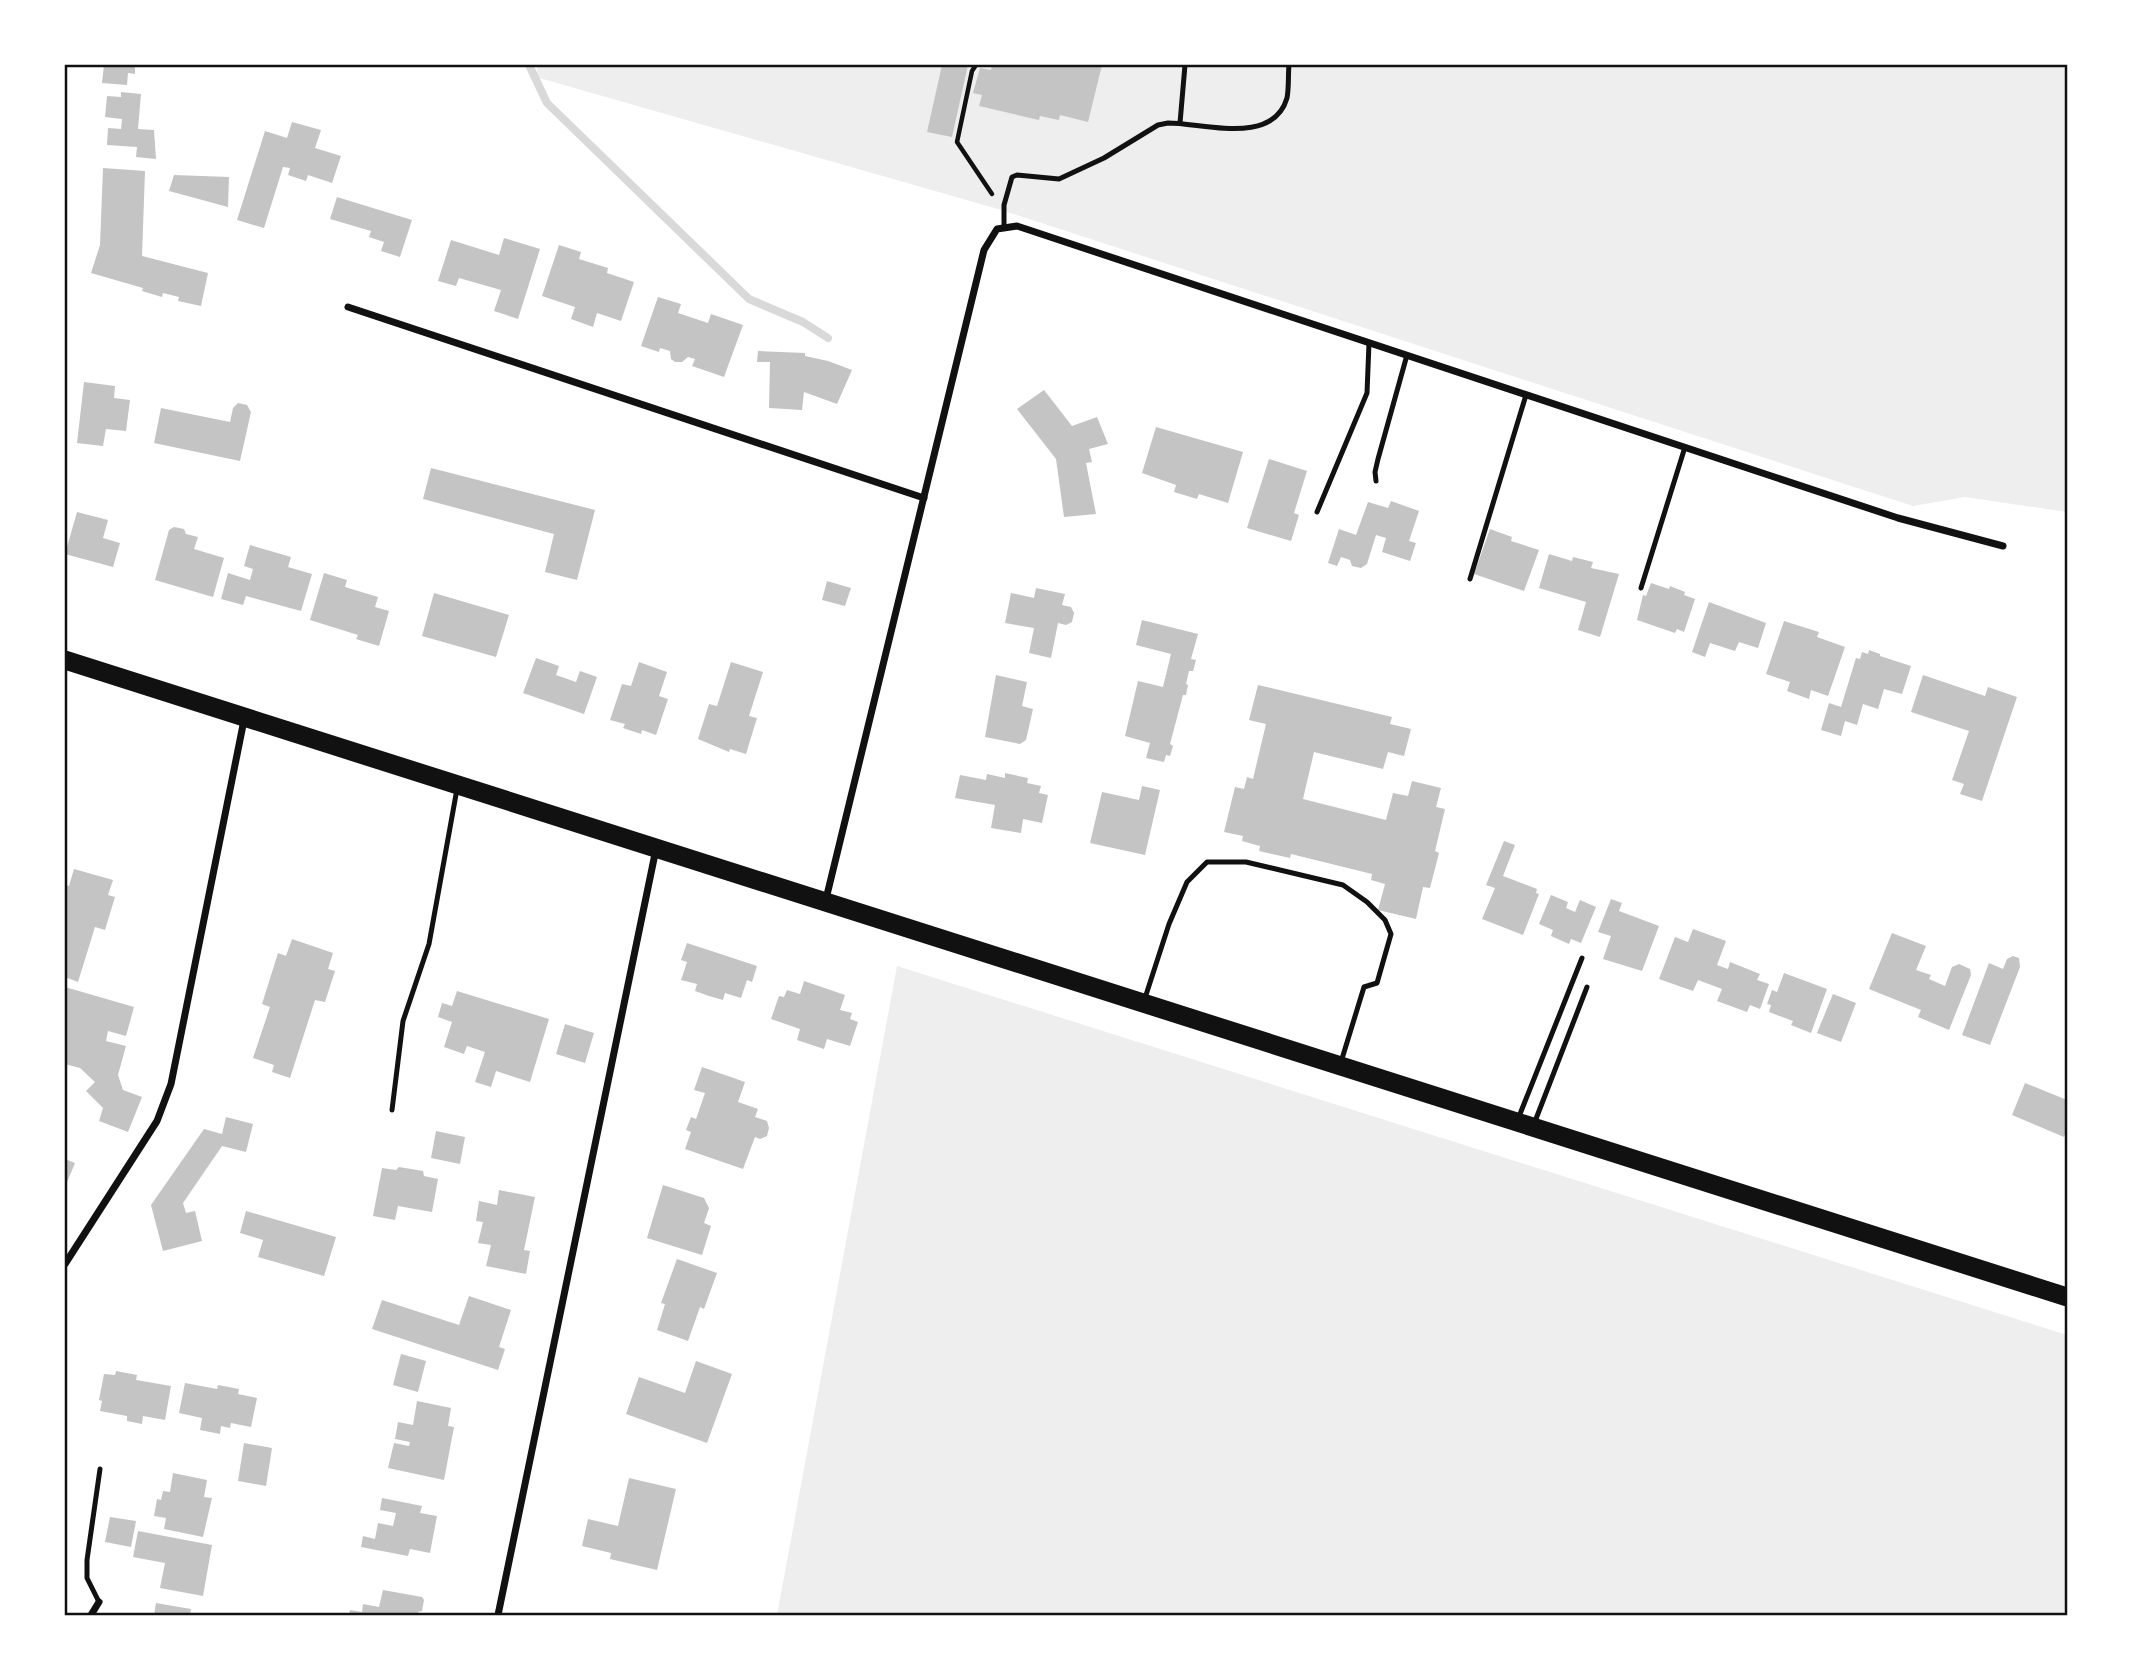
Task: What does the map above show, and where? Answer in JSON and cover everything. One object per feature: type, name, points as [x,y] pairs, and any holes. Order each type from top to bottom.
[{"type":"highway","points":[[65,660],[2067,1297]]},
{"type":"street","points":[[825,903],[984,250],[1001,228],[1017,226],[1898,518],[2003,546]]},
{"type":"street","points":[[348,307],[924,498]]},
{"type":"street","points":[[65,1264],[157,1121],[171,1084],[245,718]]},
{"type":"street","points":[[498,1615],[656,849]]},
{"type":"street","points":[[91,1615],[99,1602]]},
{"type":"lane","points":[[1180,123],[1185,65]]},
{"type":"lane","points":[[1001,228],[1012,177],[1017,175],[1059,179],[1104,158],[1158,125],[1180,123],[1244,129],[1266,125],[1287,99],[1289,65]]},
{"type":"lane","points":[[1317,512],[1367,393],[1369,343]]},
{"type":"lane","points":[[1376,481],[1378,459],[1407,355]]},
{"type":"lane","points":[[1470,579],[1526,395]]},
{"type":"lane","points":[[1641,588],[1685,447]]},
{"type":"lane","points":[[392,1110],[403,1021],[429,944],[457,785]]},
{"type":"lane","points":[[1143,1002],[1169,924],[1187,882],[1207,862],[1246,862],[1343,885],[1367,902],[1385,920],[1391,934],[1377,984],[1364,987],[1340,1065]]},
{"type":"lane","points":[[1525,1124],[1582,958]]},
{"type":"lane","points":[[1525,1124],[1587,987]]},
{"type":"lane","points":[[99,1602],[87,1578],[87,1560],[100,1469]]},
{"type":"path","points":[[976,65],[972,71],[957,142],[998,202],[1001,228]]},
{"type":"shaded area","points":[[538,65],[2067,65],[2067,512],[1965,497],[1913,506],[998,209],[536,77]]},
{"type":"shaded area","points":[[897,966],[2067,1335],[2067,1615],[777,1615]]},
{"type":"building","points":[[104,65],[135,65],[135,74],[128,73],[127,85],[102,83]]},
{"type":"building","points":[[942,65],[968,65],[952,137],[927,132]]},
{"type":"building","points":[[992,65],[1102,65],[1088,122],[1060,115],[1059,120],[1040,116],[1039,120],[979,106],[982,95],[973,93],[980,68],[991,70]]},
{"type":"building","points":[[121,92],[141,94],[138,129],[154,130],[156,159],[136,157],[137,147],[107,145],[108,128],[121,129],[122,119],[105,117],[107,96],[121,97]]},
{"type":"building","points":[[292,122],[321,130],[315,148],[341,156],[332,183],[308,175],[306,181],[288,175],[290,168],[283,167],[264,228],[237,220],[265,131],[287,138]]},
{"type":"building","points":[[103,168],[145,171],[142,256],[208,273],[201,306],[178,301],[179,297],[163,293],[162,297],[142,291],[143,288],[91,273],[100,245]]},
{"type":"building","points":[[174,175],[229,177],[228,207],[169,191]]},
{"type":"building","points":[[337,197],[412,220],[400,257],[381,251],[384,242],[369,237],[371,231],[330,219]]},
{"type":"building","points":[[504,238],[540,249],[518,319],[494,311],[501,290],[459,278],[456,286],[438,281],[451,240],[499,255]]},
{"type":"building","points":[[559,245],[581,252],[579,259],[608,268],[607,273],[634,282],[621,321],[597,313],[593,327],[571,319],[575,307],[542,296]]},
{"type":"building","points":[[658,297],[681,304],[678,313],[708,323],[711,314],[743,325],[724,377],[692,366],[695,359],[688,357],[682,362],[675,362],[671,359],[670,351],[660,348],[659,352],[641,346]]},
{"type":"building","points":[[758,351],[805,353],[805,356],[852,370],[837,404],[804,392],[802,410],[769,408],[770,362],[757,362]]},
{"type":"building","points":[[84,382],[115,386],[114,398],[130,400],[126,431],[106,429],[103,446],[77,443]]},
{"type":"building","points":[[1044,390],[1072,426],[1097,417],[1108,444],[1089,449],[1092,462],[1086,463],[1096,514],[1064,517],[1056,459],[1017,409]]},
{"type":"building","points":[[238,403],[247,405],[251,412],[240,461],[154,443],[161,408],[230,422],[233,408]]},
{"type":"building","points":[[1156,427],[1243,452],[1228,503],[1199,494],[1197,499],[1174,492],[1176,485],[1142,473]]},
{"type":"building","points":[[1269,459],[1307,471],[1294,513],[1299,515],[1291,541],[1247,528]]},
{"type":"building","points":[[431,468],[595,510],[577,580],[545,572],[554,534],[423,499]]},
{"type":"building","points":[[1391,501],[1419,511],[1409,541],[1416,543],[1410,561],[1382,552],[1386,538],[1376,535],[1367,564],[1361,568],[1352,566],[1350,560],[1341,557],[1337,566],[1328,563],[1339,529],[1356,535],[1368,502],[1388,508]]},
{"type":"building","points":[[77,512],[108,520],[103,538],[120,543],[113,567],[65,554]]},
{"type":"building","points":[[174,527],[198,537],[194,549],[224,558],[213,597],[155,580],[169,530]]},
{"type":"building","points":[[1490,529],[1512,537],[1511,541],[1539,550],[1524,591],[1474,574]]},
{"type":"building","points":[[250,545],[291,557],[288,567],[312,574],[301,611],[246,596],[243,605],[221,599],[228,573],[250,580],[253,569],[244,566]]},
{"type":"building","points":[[1549,554],[1572,561],[1573,557],[1593,562],[1591,568],[1619,574],[1600,637],[1578,630],[1586,602],[1539,588]]},
{"type":"building","points":[[324,573],[347,580],[345,587],[378,597],[375,607],[389,611],[379,646],[356,639],[358,635],[310,620]]},
{"type":"building","points":[[827,581],[851,588],[845,606],[822,600]]},
{"type":"building","points":[[1651,583],[1669,589],[1670,586],[1695,599],[1684,632],[1677,629],[1675,633],[1637,620],[1643,595],[1646,596]]},
{"type":"building","points":[[1036,588],[1065,594],[1062,605],[1071,607],[1074,613],[1072,622],[1066,625],[1058,623],[1051,658],[1029,653],[1034,628],[1005,623],[1011,593],[1034,598]]},
{"type":"building","points":[[434,593],[509,615],[496,657],[422,636]]},
{"type":"building","points":[[1709,602],[1766,623],[1758,648],[1739,642],[1735,651],[1710,643],[1705,657],[1692,652]]},
{"type":"building","points":[[1142,620],[1198,634],[1191,659],[1196,660],[1193,671],[1189,671],[1186,695],[1183,695],[1170,744],[1173,746],[1170,756],[1166,755],[1164,762],[1146,758],[1150,743],[1125,736],[1138,681],[1163,687],[1171,654],[1136,645]]},
{"type":"building","points":[[1784,621],[1819,632],[1817,637],[1845,647],[1828,696],[1811,690],[1809,699],[1787,691],[1790,682],[1766,674]]},
{"type":"building","points":[[1869,650],[1911,666],[1902,694],[1884,689],[1878,709],[1863,704],[1857,725],[1845,721],[1841,736],[1821,730],[1829,703],[1841,707],[1856,658],[1860,659],[1862,652],[1868,654]]},
{"type":"building","points":[[536,658],[559,666],[556,675],[576,682],[580,671],[597,677],[584,714],[523,693]]},
{"type":"building","points":[[639,662],[667,672],[659,696],[668,699],[656,735],[642,730],[641,734],[623,728],[625,724],[610,720],[622,684],[631,686]]},
{"type":"building","points":[[731,662],[763,672],[749,716],[757,718],[746,754],[730,749],[729,752],[698,739],[709,704],[717,706]]},
{"type":"building","points":[[996,675],[1027,682],[1022,706],[1033,709],[1026,740],[1020,744],[985,737]]},
{"type":"building","points":[[1923,675],[1985,696],[1988,687],[2017,697],[1982,801],[1960,794],[1964,784],[1952,780],[1969,731],[1911,712]]},
{"type":"building","points":[[1258,685],[1392,717],[1390,724],[1411,729],[1404,756],[1388,752],[1383,769],[1314,752],[1303,799],[1386,820],[1393,793],[1408,796],[1412,781],[1441,788],[1436,807],[1445,809],[1435,851],[1439,853],[1430,888],[1423,887],[1416,919],[1378,910],[1385,884],[1371,880],[1372,874],[1291,854],[1290,858],[1259,851],[1260,846],[1242,841],[1243,836],[1224,832],[1235,787],[1244,789],[1247,777],[1253,779],[1266,724],[1249,720]]},
{"type":"building","points":[[1005,773],[1028,778],[1027,783],[1041,786],[1039,793],[1048,795],[1042,823],[1023,819],[1021,833],[991,828],[995,805],[955,798],[960,775],[986,780],[987,774],[1005,778]]},
{"type":"building","points":[[1142,786],[1160,790],[1145,855],[1090,843],[1102,792],[1139,800]]},
{"type":"building","points":[[1504,841],[1515,845],[1503,876],[1537,889],[1536,893],[1539,894],[1523,935],[1482,919],[1495,888],[1486,885]]},
{"type":"building","points":[[74,869],[113,880],[108,895],[115,897],[105,930],[95,927],[78,982],[65,977],[65,885],[69,886]]},
{"type":"building","points":[[1551,895],[1568,902],[1566,908],[1575,912],[1580,900],[1596,907],[1581,943],[1571,939],[1569,944],[1551,936],[1553,930],[1539,924]]},
{"type":"building","points":[[1611,899],[1622,903],[1619,911],[1659,926],[1642,971],[1603,959],[1611,936],[1598,932]]},
{"type":"building","points":[[1693,929],[1726,941],[1717,965],[1728,969],[1730,962],[1760,974],[1757,980],[1769,984],[1760,1009],[1750,1005],[1747,1012],[1717,1001],[1722,989],[1698,980],[1693,991],[1659,979],[1675,937],[1688,942]]},
{"type":"building","points":[[1892,933],[1926,946],[1916,970],[1931,975],[1929,979],[1945,986],[1952,967],[1959,964],[1970,969],[1971,975],[1949,1030],[1918,1017],[1921,1010],[1869,989]]},
{"type":"building","points":[[292,939],[333,953],[328,969],[335,971],[325,1002],[315,1000],[290,1078],[272,1072],[274,1065],[253,1058],[270,1007],[262,1004],[278,953],[286,956]]},
{"type":"building","points":[[687,943],[757,966],[752,982],[747,980],[741,998],[725,993],[723,1000],[709,996],[695,991],[697,984],[681,980],[687,962],[681,960]]},
{"type":"building","points":[[2013,956],[2019,958],[2020,967],[1990,1045],[1962,1035],[1989,963],[2003,969],[2007,959]]},
{"type":"building","points":[[1784,973],[1827,989],[1811,1033],[1791,1025],[1793,1021],[1769,1012],[1771,1005],[1767,1004],[1772,990],[1777,992]]},
{"type":"building","points":[[804,981],[845,995],[840,1010],[852,1013],[850,1019],[858,1022],[850,1046],[827,1039],[824,1049],[797,1040],[800,1029],[771,1019],[779,996],[784,997],[787,990],[800,994]]},
{"type":"building","points":[[65,987],[134,1007],[126,1036],[108,1031],[106,1041],[126,1046],[118,1075],[123,1090],[142,1097],[128,1132],[99,1121],[103,1108],[86,1091],[95,1082],[80,1068],[65,1064]]},
{"type":"building","points":[[457,991],[549,1019],[530,1082],[496,1071],[491,1087],[475,1082],[485,1052],[467,1046],[464,1054],[444,1047],[452,1022],[438,1017],[442,1003],[452,1006]]},
{"type":"building","points":[[1833,994],[1856,1003],[1841,1042],[1817,1033]]},
{"type":"building","points":[[565,1024],[594,1033],[585,1063],[556,1054]]},
{"type":"building","points":[[702,1067],[745,1082],[738,1102],[758,1109],[755,1117],[767,1121],[767,1136],[760,1139],[755,1137],[743,1169],[685,1149],[691,1132],[686,1130],[691,1117],[696,1119],[705,1093],[694,1090]]},
{"type":"building","points":[[2025,1083],[2067,1100],[2067,1128],[2064,1137],[2012,1115]]},
{"type":"building","points":[[226,1117],[253,1124],[246,1152],[222,1146],[183,1203],[186,1213],[195,1211],[202,1241],[163,1251],[151,1205],[204,1129],[222,1134]]},
{"type":"building","points":[[436,1131],[465,1137],[460,1164],[431,1158]]},
{"type":"building","points":[[65,1159],[75,1163],[65,1187]]},
{"type":"building","points":[[399,1167],[423,1171],[424,1176],[438,1179],[432,1212],[398,1206],[395,1220],[373,1216],[382,1168],[396,1170]]},
{"type":"building","points":[[663,1185],[704,1198],[709,1208],[704,1223],[711,1226],[702,1255],[647,1238]]},
{"type":"building","points":[[499,1190],[535,1197],[524,1250],[530,1251],[526,1274],[486,1266],[491,1245],[478,1243],[483,1222],[476,1221],[479,1201],[497,1205]]},
{"type":"building","points":[[246,1211],[336,1237],[324,1276],[258,1257],[263,1240],[240,1233]]},
{"type":"building","points":[[677,1259],[717,1273],[704,1309],[700,1307],[688,1341],[657,1330],[665,1304],[661,1303]]},
{"type":"building","points":[[469,1296],[511,1310],[499,1347],[505,1349],[498,1370],[372,1329],[382,1300],[459,1325]]},
{"type":"building","points":[[401,1354],[426,1361],[418,1392],[393,1385]]},
{"type":"building","points":[[696,1361],[732,1374],[707,1443],[626,1414],[639,1377],[685,1393]]},
{"type":"building","points":[[116,1371],[137,1375],[136,1380],[171,1386],[165,1420],[143,1416],[142,1424],[127,1421],[127,1416],[100,1411],[102,1401],[99,1400],[104,1374],[115,1375]]},
{"type":"building","points":[[185,1383],[217,1389],[218,1385],[239,1389],[238,1394],[257,1398],[251,1427],[231,1423],[230,1428],[221,1426],[220,1434],[200,1430],[202,1418],[179,1413]]},
{"type":"building","points":[[417,1401],[451,1408],[448,1426],[454,1427],[444,1480],[388,1468],[394,1443],[409,1446],[410,1442],[395,1439],[398,1422],[413,1425]]},
{"type":"building","points":[[244,1443],[272,1448],[266,1486],[238,1481]]},
{"type":"building","points":[[173,1473],[207,1480],[204,1497],[212,1498],[203,1537],[164,1529],[166,1518],[154,1516],[157,1499],[161,1500],[163,1491],[170,1492]]},
{"type":"building","points":[[629,1478],[676,1489],[657,1570],[610,1559],[611,1553],[582,1546],[588,1519],[618,1526]]},
{"type":"building","points":[[382,1498],[422,1506],[420,1513],[437,1516],[430,1553],[410,1549],[408,1556],[361,1547],[363,1536],[375,1539],[378,1523],[393,1526],[396,1513],[380,1510]]},
{"type":"building","points":[[110,1517],[136,1521],[131,1547],[105,1542]]},
{"type":"building","points":[[138,1531],[212,1545],[203,1596],[160,1588],[165,1563],[133,1557]]},
{"type":"building","points":[[383,1590],[422,1597],[422,1611],[418,1612],[418,1615],[349,1615],[350,1610],[362,1612],[363,1604],[379,1607]]},
{"type":"building","points":[[156,1603],[191,1609],[190,1615],[154,1615]]},
{"type":"waterway","points":[[529,65],[547,103],[749,299],[803,322],[828,338]]}]
